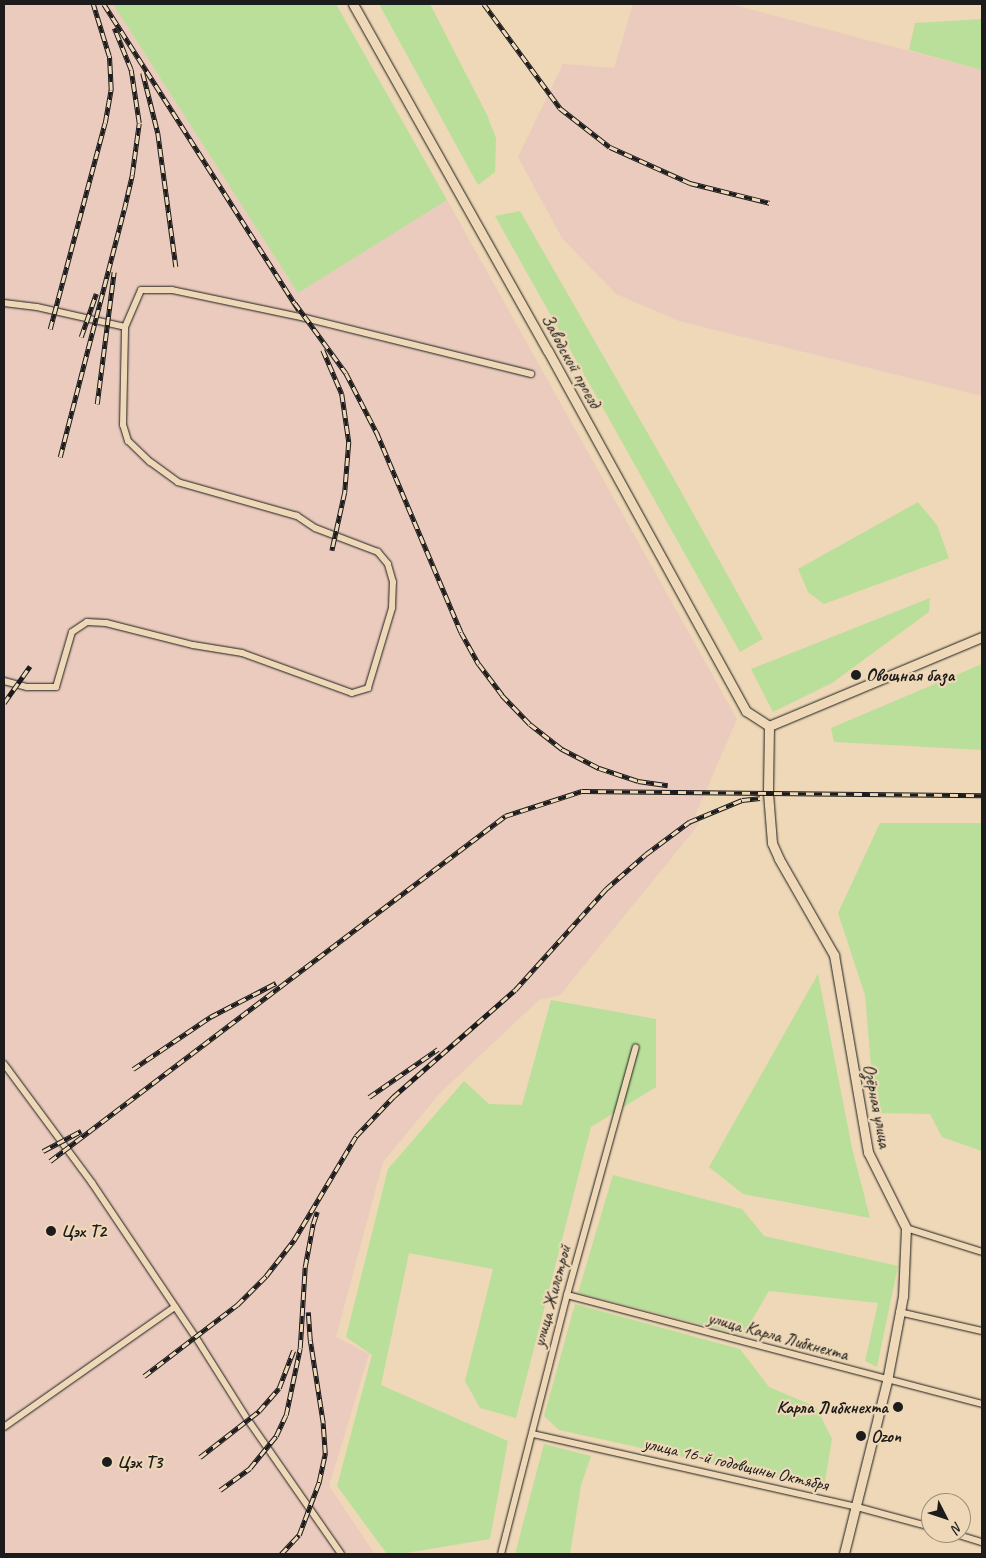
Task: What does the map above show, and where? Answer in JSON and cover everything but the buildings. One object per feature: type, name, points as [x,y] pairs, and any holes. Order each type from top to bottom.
[{"type":"street","name":"Заводской проезд","points":[[352,4],[548,351],[746,711],[769,726]]},
{"type":"street","points":[[4,681],[27,687],[56,688],[72,632],[86,622],[106,623],[242,654],[352,693],[368,688],[392,608],[394,582],[388,564],[378,552],[315,528],[297,516],[178,482],[150,462],[128,441],[123,425],[125,327],[141,290],[172,290],[306,318],[531,374]]},
{"type":"street","points":[[4,303],[37,307],[125,327]]},
{"type":"street","points":[[769,726],[982,637]]},
{"type":"street","name":"Озёрная улица","points":[[769,726],[768,793],[772,843],[779,859],[834,955],[868,1152],[906,1228],[903,1296],[887,1381],[844,1554]]},
{"type":"street","name":"улица Жилстрой","points":[[501,1554],[567,1295],[636,1047]]},
{"type":"street","points":[[4,1064],[92,1183],[248,1420],[341,1554]]},
{"type":"street","points":[[906,1228],[982,1252]]},
{"type":"street","name":"улица Карла Либкнехта","points":[[567,1295],[887,1381],[982,1404]]},
{"type":"street","points":[[4,1426],[175,1307]]},
{"type":"street","points":[[899,1312],[982,1331]]},
{"type":"street","name":"улица 16-й годовщины Октября","points":[[533,1434],[857,1507],[921,1524]]},
{"type":"shaded area","points":[[4,4],[113,4],[298,293],[447,200],[737,719],[695,816],[699,824],[560,995],[539,1000],[439,1094],[383,1162],[336,1337],[369,1354],[329,1486],[375,1554],[4,1554]]},
{"type":"shaded area","points":[[633,4],[730,4],[982,70],[982,396],[679,321],[616,294],[562,238],[518,157],[563,64],[614,68]]},
{"type":"green space","points":[[113,4],[336,4],[447,200],[298,293]]},
{"type":"green space","points":[[379,4],[430,4],[487,115],[496,138],[495,172],[478,185]]},
{"type":"green space","points":[[982,19],[982,70],[909,50],[915,23]]},
{"type":"green space","points":[[520,211],[674,479],[763,639],[740,652],[495,216]]},
{"type":"green space","points":[[918,502],[937,525],[949,558],[824,604],[808,592],[798,569]]},
{"type":"green space","points":[[930,598],[929,612],[832,683],[773,712],[751,669]]},
{"type":"green space","points":[[982,664],[982,750],[834,742],[831,728]]},
{"type":"green space","points":[[880,823],[982,823],[982,1151],[942,1137],[930,1114],[875,1113],[865,995],[838,913]]},
{"type":"green space","points":[[818,974],[852,1148],[870,1218],[743,1194],[709,1167]]},
{"type":"green space","points":[[551,1000],[656,1019],[656,1087],[591,1127],[516,1418],[480,1408],[465,1381],[493,1269],[409,1253],[381,1385],[508,1441],[490,1539],[400,1554],[387,1554],[337,1486],[372,1355],[346,1337],[388,1169],[464,1081],[489,1104],[522,1105]]},
{"type":"green space","points":[[613,1175],[742,1209],[764,1236],[898,1266],[877,1367],[865,1361],[878,1303],[769,1291],[743,1335],[578,1293]]},
{"type":"green space","points":[[575,1304],[740,1349],[769,1387],[816,1407],[832,1439],[824,1488],[559,1430],[544,1416]]},
{"type":"green space","points":[[544,1444],[591,1456],[581,1485],[570,1554],[515,1554]]},
{"type":"railway","points":[[50,329],[105,123],[111,90],[109,56],[93,4]]},
{"type":"railway","points":[[104,4],[299,310]]},
{"type":"railway","points":[[484,4],[560,108],[610,147],[690,183],[770,203]]},
{"type":"railway","points":[[60,457],[124,210],[132,175],[139,123],[131,70],[114,28]]},
{"type":"railway","points":[[143,73],[158,133],[176,267]]},
{"type":"railway","points":[[97,404],[114,272]]},
{"type":"railway","points":[[81,337],[96,294]]},
{"type":"railway","points":[[295,303],[346,373],[377,433],[461,632],[479,664],[502,695],[530,724],[562,749],[599,768],[638,781],[668,785]]},
{"type":"railway","points":[[323,350],[342,394],[349,442],[345,492],[332,551]]},
{"type":"railway","points":[[4,703],[30,666]]},
{"type":"railway","points":[[50,1161],[505,816],[582,791],[982,795]]},
{"type":"railway","points":[[144,1376],[237,1305],[266,1276],[294,1240],[356,1136],[393,1097],[515,990],[606,889],[646,854],[689,822],[742,800],[760,798]]},
{"type":"railway","points":[[133,1069],[210,1017],[276,983]]},
{"type":"railway","points":[[369,1097],[438,1049]]},
{"type":"railway","points":[[43,1151],[81,1131]]},
{"type":"railway","points":[[220,1490],[250,1468],[276,1436],[286,1415],[300,1348],[305,1267],[317,1212]]},
{"type":"railway","points":[[281,1554],[299,1535],[319,1482],[325,1453],[323,1423],[310,1340],[308,1312]]},
{"type":"railway","points":[[200,1457],[259,1411],[279,1388],[293,1351]]},
{"type":"place","name":"Овощная база","points":[[856,675]]},
{"type":"place","name":"Цэх Т2","points":[[51,1231]]},
{"type":"place","name":"Карла Либкнехта","points":[[898,1407]]},
{"type":"place","name":"Ozon","points":[[861,1436]]},
{"type":"place","name":"Цэх Т3","points":[[107,1462]]}]
